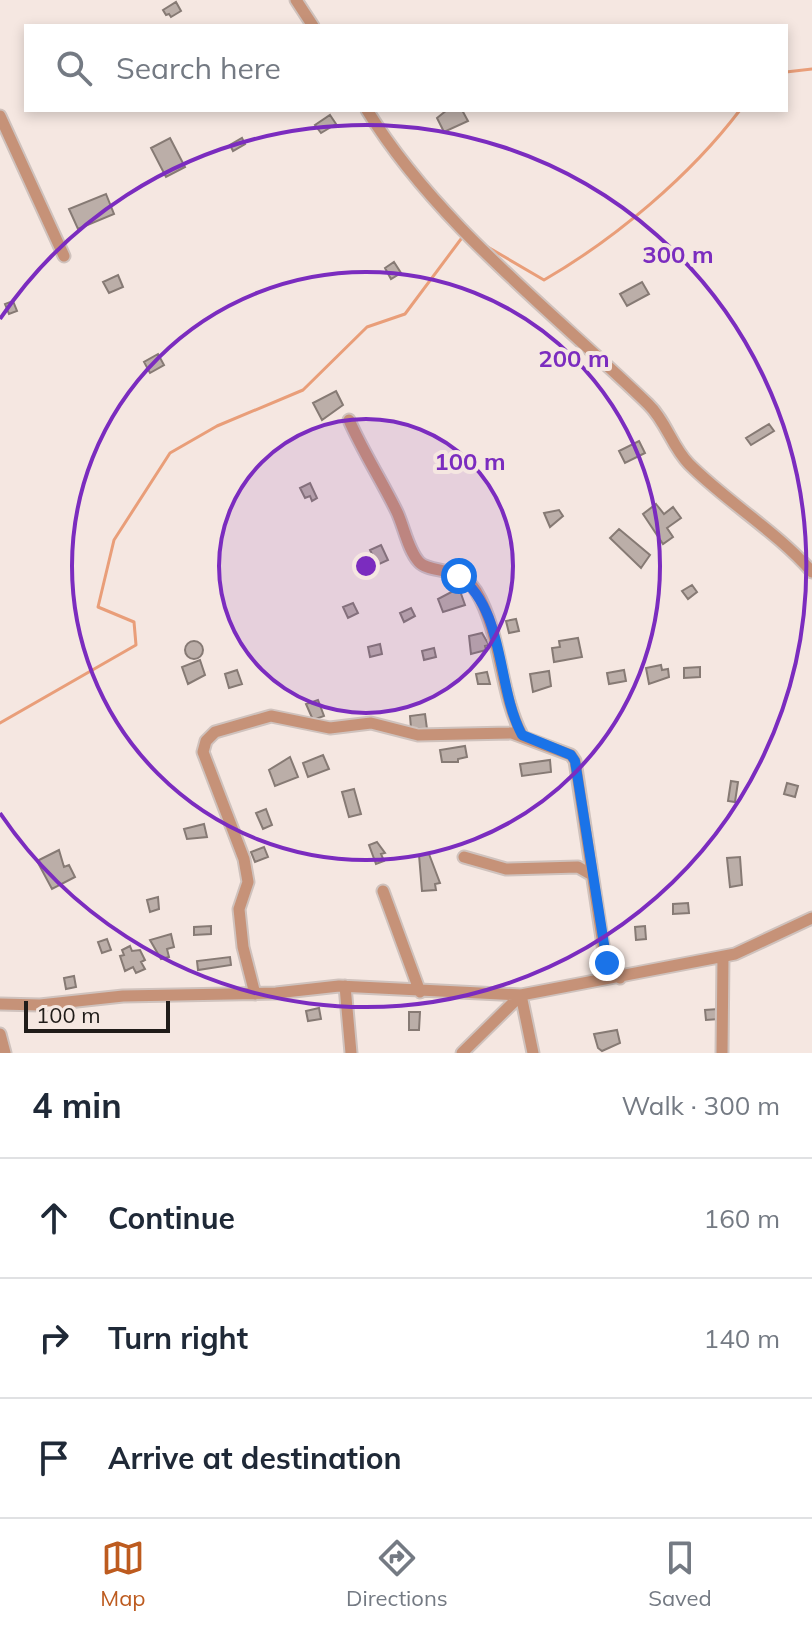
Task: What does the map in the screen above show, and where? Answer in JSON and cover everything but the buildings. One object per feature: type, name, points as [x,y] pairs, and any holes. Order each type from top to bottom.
[{"type":"street","points":[[296,0],[312,24]]},
{"type":"street","points":[[368,112],[419,182],[467,233],[650,406],[686,462],[785,542],[812,572]]},
{"type":"street","points":[[0,116],[64,256]]},
{"type":"street","points":[[349,420],[372,471],[398,513],[418,561],[426,568],[444,568],[459,576],[473,587],[483,605],[501,660],[511,714],[522,735]]},
{"type":"street","points":[[255,994],[243,947],[239,909],[248,882],[244,859],[203,752],[206,741],[215,732],[271,716],[330,728],[371,723],[418,735],[522,735],[571,755],[575,761],[605,958],[620,978]]},
{"type":"street","points":[[464,857],[506,869],[578,867],[592,875]]},
{"type":"street","points":[[383,891],[420,992]]},
{"type":"street","points":[[0,1004],[255,994],[345,986],[521,995],[723,957],[770,941],[812,918]]},
{"type":"street","points":[[722,1053],[723,957]]},
{"type":"street","points":[[345,986],[351,1053]]},
{"type":"street","points":[[462,1053],[521,995]]},
{"type":"street","points":[[521,995],[533,1053]]},
{"type":"street","points":[[0,1034],[5,1053]]},
{"type":"waterway","points":[[788,72],[812,69]]},
{"type":"waterway","points":[[486,246],[544,280],[598,245],[650,204],[698,159],[738,112]]},
{"type":"waterway","points":[[0,723],[136,645],[134,622],[98,607],[114,540],[170,453],[217,426],[303,390],[367,327],[405,314],[464,235]]},
{"type":"route","points":[[459,576],[473,587],[483,605],[501,660],[511,714],[522,735],[571,755],[575,761],[607,963]]}]
